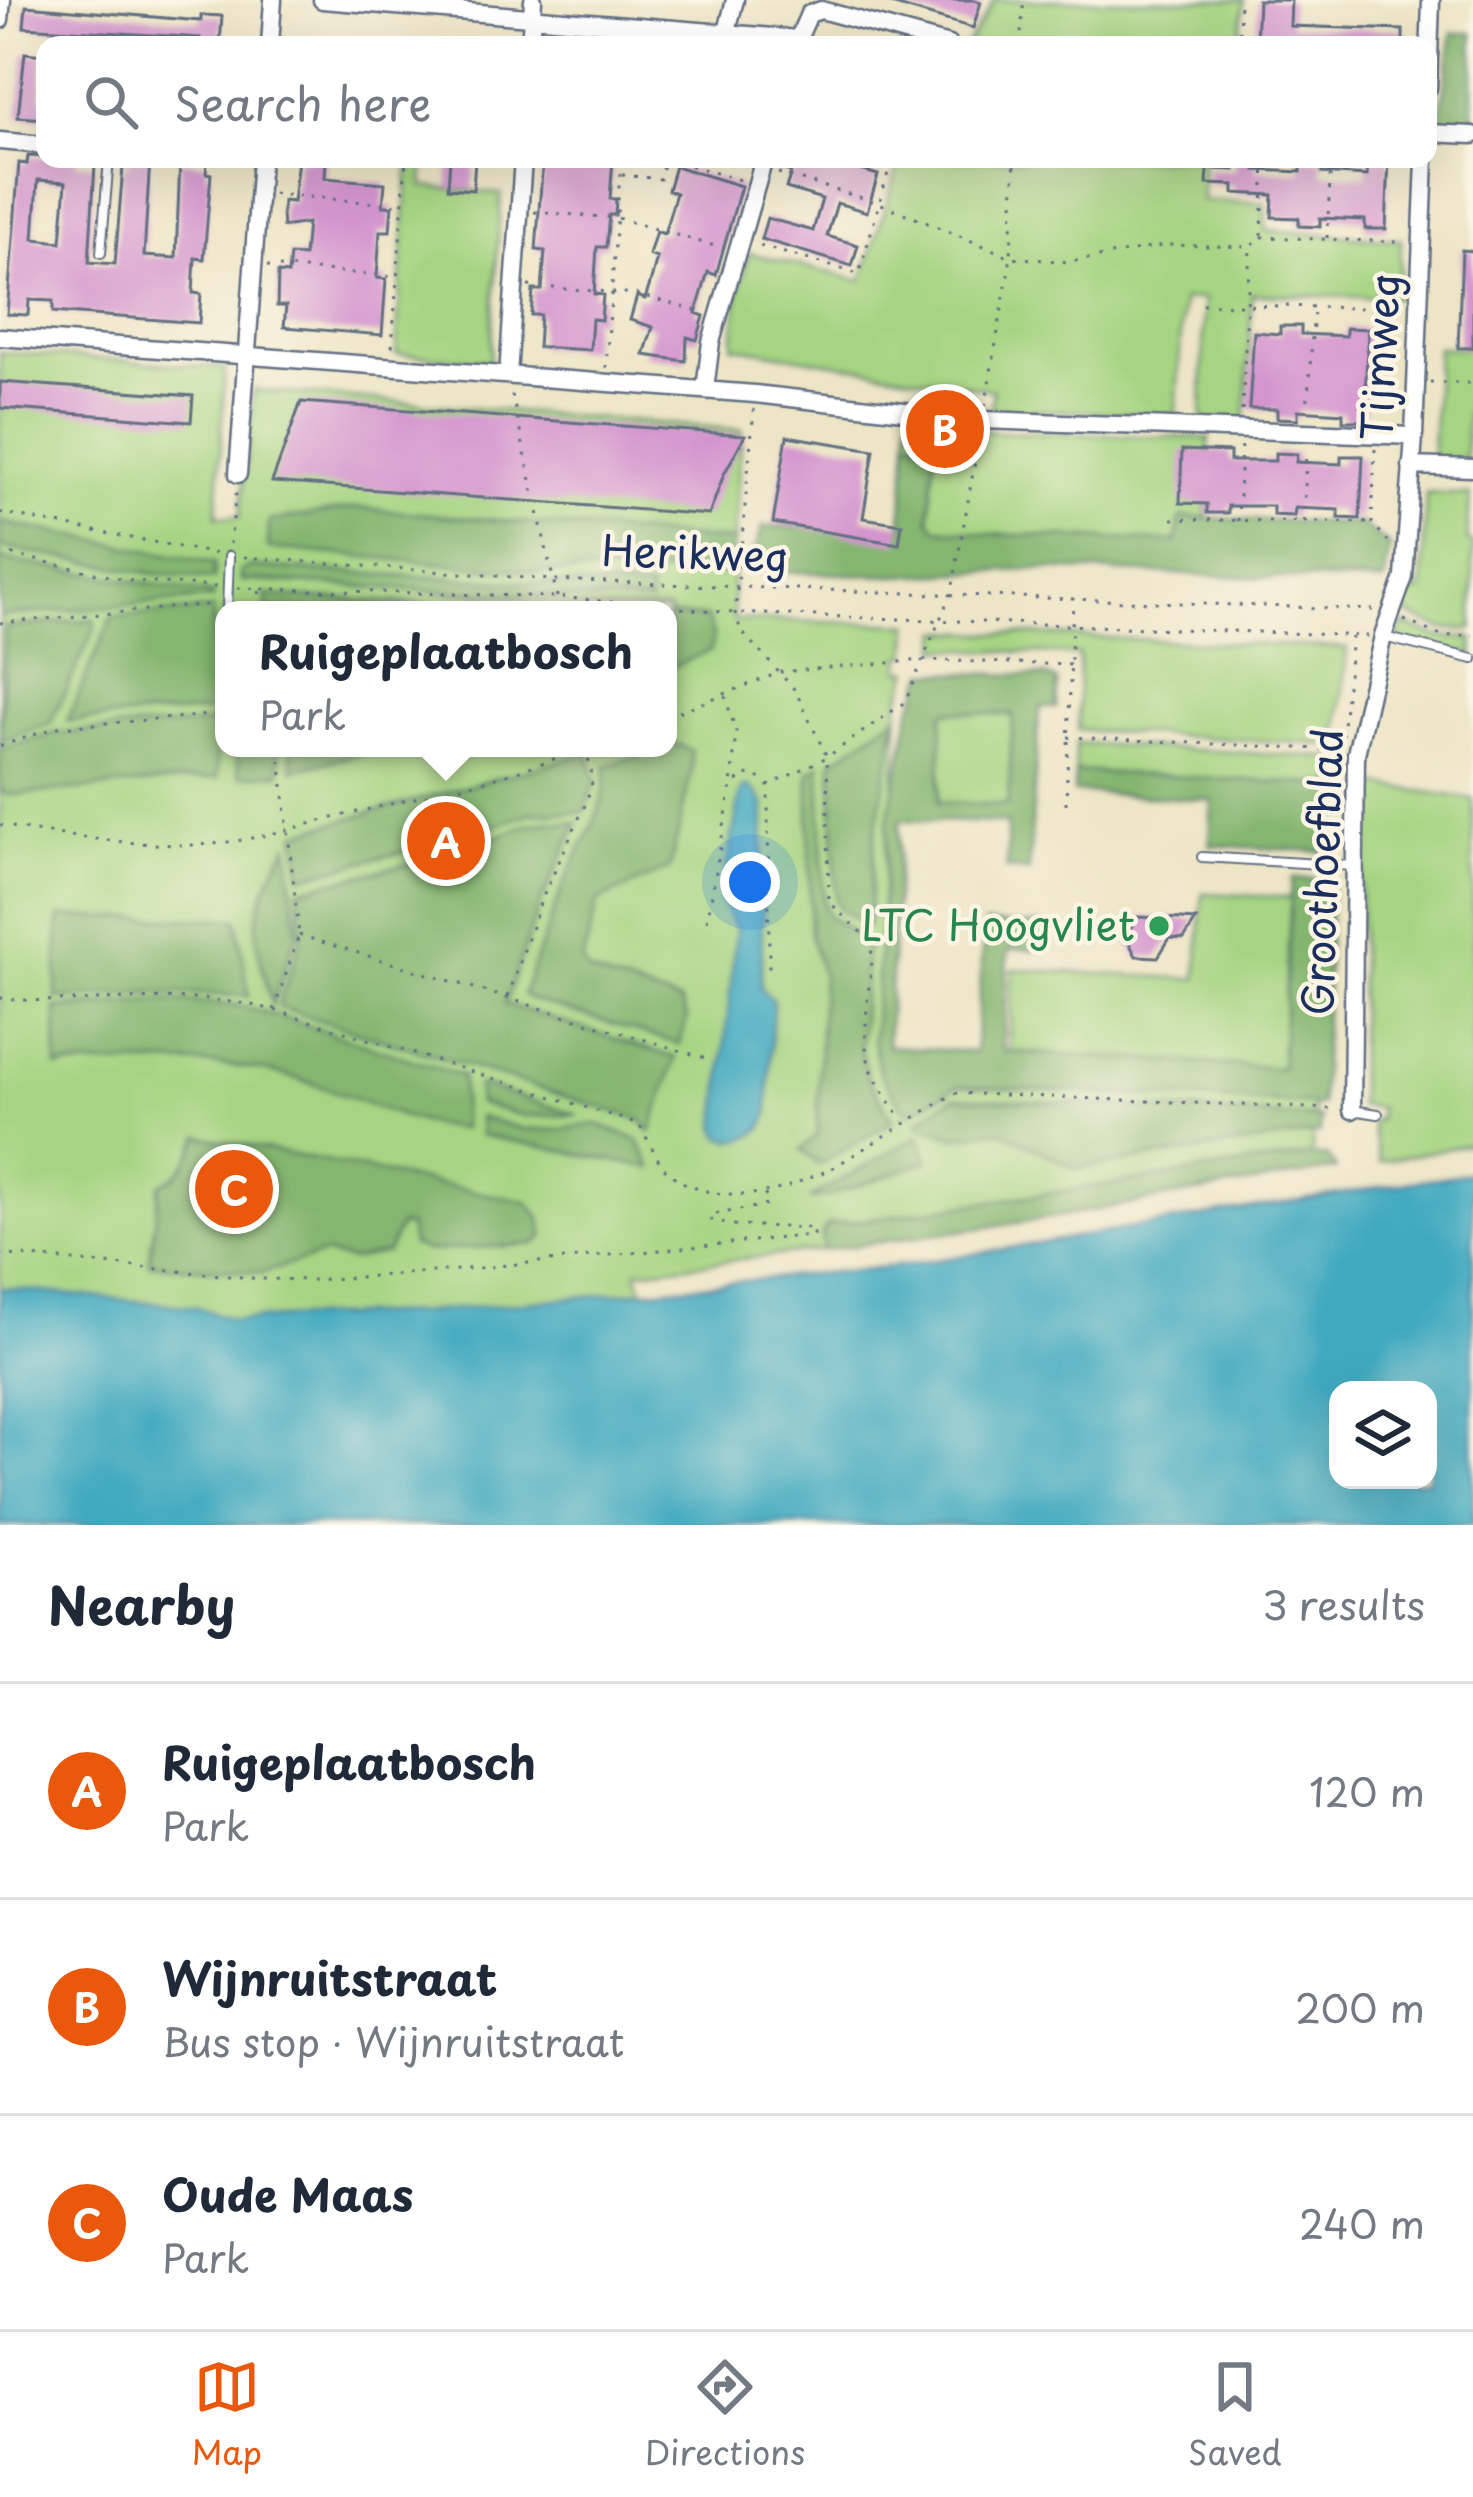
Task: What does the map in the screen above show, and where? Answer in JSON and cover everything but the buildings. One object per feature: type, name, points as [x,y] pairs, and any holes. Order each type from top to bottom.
[{"type":"street","points":[[0,20],[2,0]]},
{"type":"street","points":[[271,36],[273,0]]},
{"type":"street","points":[[322,0],[532,9],[759,36]]},
{"type":"street","points":[[727,31],[735,0]]},
{"type":"street","points":[[1430,36],[1431,0]]},
{"type":"street","points":[[800,36],[809,14],[821,10],[916,36]]},
{"type":"street","points":[[1437,134],[1473,135]]},
{"type":"street","points":[[0,141],[36,144]]},
{"type":"street","points":[[238,474],[260,168]]},
{"type":"street","points":[[508,375],[522,168]]},
{"type":"street","name":"Tijmweg","points":[[1391,614],[1406,559],[1425,168]]},
{"type":"street","points":[[706,389],[718,317],[760,170]]},
{"type":"street","points":[[0,337],[706,389],[983,420],[1414,436]]},
{"type":"street","points":[[1411,466],[1473,468]]},
{"type":"street","name":"Groothoefblad","points":[[1352,1110],[1356,754],[1391,614]]},
{"type":"lane","points":[[100,253],[108,168]]},
{"type":"lane","points":[[227,601],[229,556]]},
{"type":"lane","points":[[1383,636],[1473,659]]},
{"type":"lane","points":[[1202,857],[1354,866]]},
{"type":"lane","name":"Groothoefblad","points":[[1352,1110],[1378,1114]]},
{"type":"path","points":[[1021,36],[1024,0]]},
{"type":"path","points":[[1239,36],[1240,0]]},
{"type":"path","points":[[390,367],[405,168]]},
{"type":"path","points":[[604,382],[620,168]]},
{"type":"path","points":[[620,175],[660,179],[663,168]]},
{"type":"path","points":[[520,211],[617,218],[859,274],[889,168]]},
{"type":"path","points":[[768,786],[827,757],[896,712],[905,702],[952,591],[1011,256],[1015,168]]},
{"type":"path","points":[[1262,237],[1265,168]]},
{"type":"path","points":[[1327,240],[1330,168]]},
{"type":"path","points":[[760,170],[879,203],[1011,256],[1069,262],[1168,245],[1250,247],[1262,237],[1422,242]]},
{"type":"path","points":[[259,193],[403,206]]},
{"type":"path","points":[[1238,520],[1250,247]]},
{"type":"path","points":[[254,265],[397,278]]},
{"type":"path","points":[[514,285],[636,293],[718,317]]},
{"type":"path","points":[[1202,304],[1420,309]]},
{"type":"path","points":[[1417,383],[1473,382]]},
{"type":"path","points":[[755,394],[735,613],[741,631],[795,690],[827,757],[829,898],[836,914],[866,936],[872,951],[864,1045],[870,1072],[904,1122]]},
{"type":"path","points":[[514,405],[558,601]]},
{"type":"path","name":"Tijmweg","points":[[1372,523],[1375,435]]},
{"type":"path","points":[[229,556],[238,474]]},
{"type":"path","name":"Herikweg","points":[[0,513],[229,556],[553,580],[1373,610],[1441,636],[1473,635]]},
{"type":"path","points":[[1172,519],[1372,523],[1406,559]]},
{"type":"path","points":[[0,552],[133,581],[602,601]]},
{"type":"path","points":[[259,589],[261,601]]},
{"type":"path","points":[[1066,804],[1073,598]]},
{"type":"path","points":[[0,623],[215,607]]},
{"type":"path","points":[[677,608],[1072,624]]},
{"type":"path","name":"Groothoefblad","points":[[1068,737],[1340,751],[1352,635],[1072,624]]},
{"type":"path","points":[[677,712],[781,673],[922,660],[1071,665]]},
{"type":"path","points":[[706,921],[731,788],[736,732],[724,694]]},
{"type":"path","points":[[0,746],[58,727],[215,715]]},
{"type":"path","points":[[274,1010],[299,935],[280,757]]},
{"type":"path","points":[[0,825],[62,836],[190,845],[287,832],[561,757]]},
{"type":"path","points":[[508,999],[540,903],[586,803],[593,779],[587,757]]},
{"type":"path","points":[[731,788],[744,775],[758,776],[768,786],[769,972]]},
{"type":"path","points":[[299,935],[705,1058]]},
{"type":"path","points":[[0,998],[64,1004],[176,996],[274,1010],[639,1124],[662,1166],[679,1181],[726,1195],[765,1193],[829,1170],[955,1093],[1328,1109]]},
{"type":"path","points":[[0,1254],[198,1274],[315,1280],[469,1270],[814,1235],[813,1228],[711,1220],[710,1215],[767,1205],[765,1193]]},
{"type":"green space","points":[[995,0],[1244,0],[1240,36],[973,36]]},
{"type":"green space","points":[[1453,33],[1473,33],[1473,128],[1439,124]]},
{"type":"green space","points":[[408,168],[424,168],[423,186],[501,194],[490,361],[396,354]]},
{"type":"green space","points":[[898,168],[1202,168],[1202,201],[1264,203],[1266,230],[1401,240],[1399,298],[1252,294],[1245,423],[1202,422],[1204,299],[1183,300],[1176,415],[991,408],[993,390],[733,346],[749,253],[862,281]]},
{"type":"green space","points":[[1437,348],[1473,348],[1473,412],[1467,413],[1465,459],[1432,458]]},
{"type":"green space","points":[[0,352],[225,368],[217,516],[240,517],[254,390],[742,430],[734,541],[356,508],[284,520],[731,552],[734,620],[910,624],[908,655],[901,656],[901,670],[910,670],[899,702],[881,1054],[1315,1079],[1312,1155],[823,1250],[637,1271],[643,1293],[415,1313],[233,1320],[197,1307],[0,1288]]},
{"type":"green space","points":[[909,420],[999,432],[1209,438],[1206,518],[1183,518],[1178,542],[936,528],[930,520],[935,446],[908,439]]},
{"type":"green space","points":[[908,439],[935,446],[930,520],[936,528],[1177,542],[1183,517],[1361,524],[1390,546],[1384,582],[1042,569],[895,576],[748,570],[763,527],[902,527]]},
{"type":"green space","points":[[1426,493],[1470,495],[1467,542],[1473,543],[1473,629],[1442,629],[1404,613],[1410,592],[1422,592]]},
{"type":"green space","points":[[356,508],[734,541],[732,573],[535,572],[268,548],[269,521]]},
{"type":"green space","points":[[0,522],[214,563],[214,579],[155,574],[0,547]]},
{"type":"green space","points":[[0,559],[213,594],[213,598],[0,616]]},
{"type":"green space","points":[[249,567],[650,589],[650,601],[241,580],[241,572]]},
{"type":"green space","points":[[265,595],[368,601],[267,601]]},
{"type":"green space","points":[[213,609],[214,711],[67,721],[112,617]]},
{"type":"green space","points":[[677,616],[707,617],[713,635],[711,650],[677,665]]},
{"type":"green space","points":[[94,619],[95,628],[50,724],[0,741],[6,627]]},
{"type":"green space","points":[[1404,624],[1439,637],[1473,638],[1473,655],[1405,642],[1396,635]]},
{"type":"green space","points":[[940,631],[1347,648],[1337,742],[1078,730],[1079,655],[939,648]]},
{"type":"green space","points":[[926,672],[1047,676],[1057,681],[1056,708],[1041,707],[1039,712],[1029,871],[1007,869],[1007,823],[900,820],[887,1046],[975,1052],[985,924],[1047,925],[1048,950],[1008,952],[1003,1051],[1281,1068],[1292,878],[1331,880],[1321,1105],[958,1086],[909,1113],[904,1109],[880,1074],[873,1040],[888,821],[911,710]],"holes":[[[943,714],[1013,715],[1008,805],[939,802]]]},
{"type":"green space","points":[[946,711],[1013,714],[1008,805],[939,802]]},
{"type":"green space","points":[[897,716],[875,835],[868,927],[840,909],[836,901],[832,762]]},
{"type":"green space","points":[[214,723],[218,778],[10,795],[0,791],[0,749],[55,733]]},
{"type":"green space","points":[[1076,743],[1334,758],[1334,785],[1075,771]]},
{"type":"green space","points":[[677,744],[691,751],[692,769],[670,868],[598,901],[582,962],[590,973],[680,1002],[687,1018],[679,1044],[523,994],[566,880],[599,810],[605,766],[635,757],[677,757]]},
{"type":"green space","points":[[237,757],[279,757],[280,773],[239,776]]},
{"type":"green space","points":[[292,757],[349,757],[293,770]]},
{"type":"green space","points":[[573,757],[589,757],[596,781],[584,812],[530,813],[454,840],[302,876],[296,833]]},
{"type":"green space","points":[[820,765],[824,903],[827,914],[867,944],[860,1047],[868,1078],[893,1121],[819,1165],[801,1150],[817,1135],[822,974],[810,936],[809,772]]},
{"type":"green space","points":[[1075,771],[1334,785],[1332,852],[1210,845],[1212,800],[1074,792]]},
{"type":"green space","points":[[1366,783],[1473,799],[1473,1143],[1379,1162],[1371,1121],[1378,1120],[1379,1108],[1359,1105],[1361,823]]},
{"type":"green space","points":[[578,823],[540,904],[505,1004],[676,1058],[651,1132],[632,1117],[278,1007],[301,940],[299,889],[458,853],[523,826]]},
{"type":"green space","points":[[288,845],[297,933],[272,1005],[257,923],[265,888]]},
{"type":"green space","points":[[1203,893],[1291,898],[1282,1068],[1009,1054],[1013,969],[1197,979]]},
{"type":"green space","points":[[59,917],[237,919],[249,996],[153,992],[56,999]]},
{"type":"green space","points":[[169,1000],[237,1005],[462,1076],[462,1129],[399,1115],[266,1071],[177,1063],[57,1067],[56,1008]]},
{"type":"green space","points":[[478,1086],[578,1115],[524,1116],[478,1103]]},
{"type":"green space","points":[[954,1097],[1321,1118],[1320,1133],[1076,1169],[1000,1130],[956,1137],[920,1125],[919,1120]]},
{"type":"green space","points":[[479,1117],[524,1129],[597,1124],[638,1140],[652,1168],[480,1135]]},
{"type":"green space","points":[[200,1136],[527,1202],[540,1217],[544,1237],[534,1244],[426,1251],[412,1245],[409,1227],[400,1225],[387,1252],[351,1260],[324,1254],[262,1273],[149,1264],[160,1184],[180,1171]]},
{"type":"green space","points":[[919,1136],[928,1161],[808,1199]]},
{"type":"green space","points":[[1312,1155],[1328,1157],[1336,1169],[1031,1221],[823,1250],[822,1233],[828,1225]]},
{"type":"water","points":[[746,786],[764,803],[761,988],[773,1001],[768,1115],[755,1134],[734,1140],[720,1136],[717,1126],[736,930],[720,900],[741,791]]},
{"type":"water","points":[[1473,1172],[1473,1525],[0,1525],[0,1288],[197,1307],[233,1320],[415,1313],[905,1265]]},
{"type":"place","name":"Wijnruitstraat","points":[[945,429]]},
{"type":"place","name":"Ruigeplaatbosch","points":[[446,841]]},
{"type":"place","name":"LTC Hoogvliet","points":[[1159,926]]},
{"type":"place","name":"Oude Maas","points":[[234,1189]]}]
